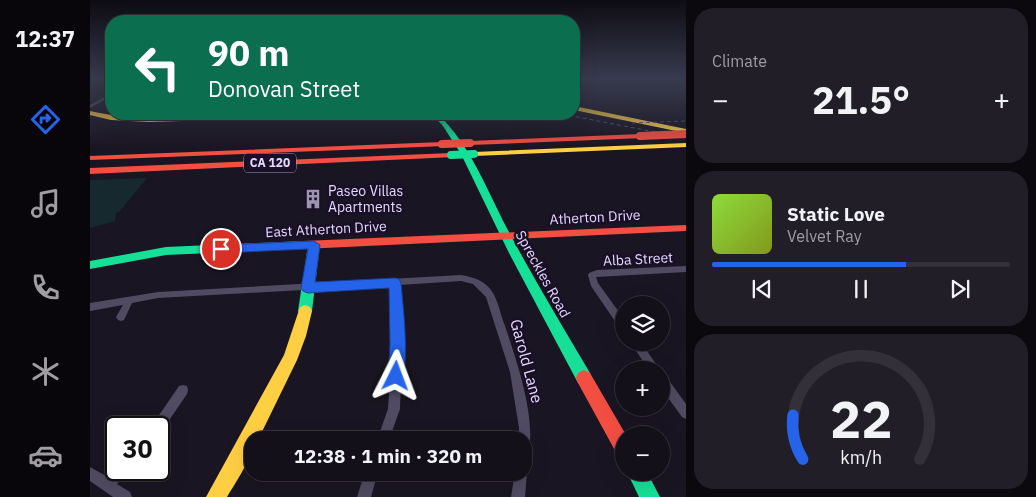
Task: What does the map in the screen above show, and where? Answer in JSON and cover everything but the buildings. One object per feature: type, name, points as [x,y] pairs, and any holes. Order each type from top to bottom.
[{"type":"main road","points":[[90,108],[105,112]]},
{"type":"main road","points":[[580,109],[686,133]]},
{"type":"main road","points":[[90,113],[105,117]]},
{"type":"main road","name":"Spreckles Road","points":[[442,120],[456,139],[505,236],[615,434]]},
{"type":"main road","name":"CA 120","points":[[90,158],[686,133]]},
{"type":"main road","name":"CA 120","points":[[90,171],[686,146]]},
{"type":"main road","name":"Atherton Drive","points":[[505,236],[686,228]]},
{"type":"main road","name":"East Atherton Drive","points":[[90,265],[166,251],[505,236]]},
{"type":"main road","points":[[216,497],[233,470],[283,373],[303,322],[314,245]]},
{"type":"main road","points":[[641,481],[650,497]]},
{"type":"street","name":"Alba Street","points":[[615,314],[594,284],[592,275],[598,273],[686,269]]},
{"type":"street","name":"Garold Lane","points":[[395,283],[461,278],[476,281],[490,295],[515,372],[526,431]]},
{"type":"street","points":[[90,307],[158,295],[395,283],[397,344],[394,409],[386,431]]},
{"type":"street","points":[[121,318],[129,301]]},
{"type":"street","points":[[166,416],[184,390]]},
{"type":"street","points":[[670,391],[686,413]]},
{"type":"street","points":[[90,474],[125,497]]},
{"type":"street","points":[[107,485],[111,481]]},
{"type":"street","points":[[364,497],[369,481]]},
{"type":"street","points":[[518,497],[520,481]]},
{"type":"shaded area","points":[[147,178],[119,212],[116,213],[115,221],[90,228],[90,180]]},
{"type":"railway","points":[[580,117],[686,138]]},
{"type":"railway","points":[[632,123],[686,121]]},
{"type":"traffic: fast","points":[[441,120],[465,154],[514,253],[584,378]]},
{"type":"traffic: fast","points":[[451,155],[474,154]]},
{"type":"traffic: fast","points":[[90,265],[166,251],[303,245]]},
{"type":"traffic: fast","points":[[305,311],[314,245]]},
{"type":"traffic: fast","points":[[641,481],[650,497]]},
{"type":"traffic: slow","points":[[580,109],[686,131]]},
{"type":"traffic: slow","points":[[90,113],[105,117]]},
{"type":"traffic: slow","points":[[474,154],[686,145]]},
{"type":"traffic: slow","points":[[216,497],[284,372],[299,336],[305,311]]},
{"type":"traffic: jam","points":[[640,136],[686,134]]},
{"type":"traffic: jam","points":[[470,143],[640,136]]},
{"type":"traffic: jam","points":[[442,144],[470,143]]},
{"type":"traffic: jam","points":[[90,158],[442,144]]},
{"type":"traffic: jam","points":[[90,171],[451,155]]},
{"type":"traffic: jam","points":[[303,245],[686,228]]},
{"type":"traffic: jam","points":[[584,378],[615,434]]},
{"type":"place","name":"Paseo Villas Apartments","points":[[313,199]]},
{"type":"route","points":[[221,249],[314,245],[308,288],[395,283],[396,376]]}]
